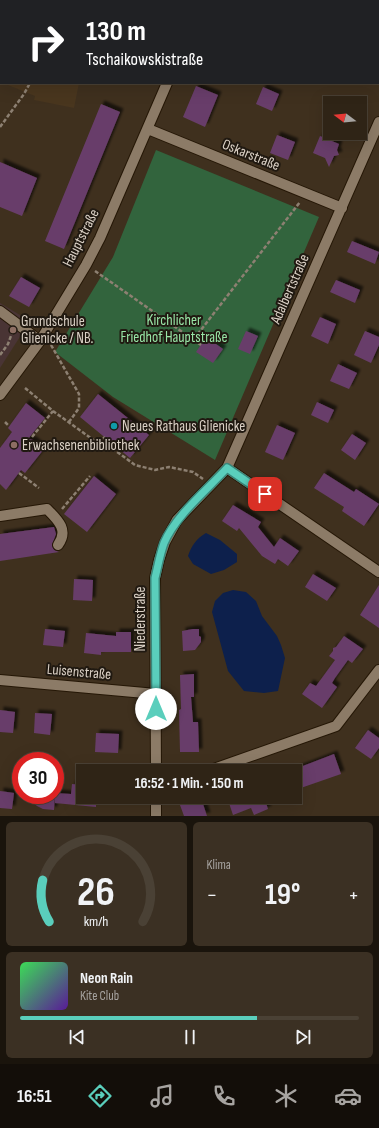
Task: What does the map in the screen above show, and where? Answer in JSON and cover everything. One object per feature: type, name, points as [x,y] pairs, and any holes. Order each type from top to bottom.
[{"type":"street","name":"Hauptstraße","points":[[0,395],[40,341],[86,265],[100,238],[148,129],[166,84]]},
{"type":"street","name":"Adalbertstraße","points":[[227,468],[379,122]]},
{"type":"street","name":"Oskarstraße","points":[[148,129],[342,208]]},
{"type":"street","points":[[0,311],[40,341]]},
{"type":"street","points":[[227,468],[379,572]]},
{"type":"street","name":"Niederstraße","points":[[156,764],[155,578],[159,560],[165,542],[177,520],[227,468]]},
{"type":"street","points":[[0,516],[51,508],[64,533],[58,546]]},
{"type":"street","points":[[228,764],[336,726],[379,670]]},
{"type":"street","name":"Luisenstraße","points":[[0,680],[156,694]]},
{"type":"street","points":[[156,804],[156,816]]},
{"type":"path","points":[[0,127],[29,84]]},
{"type":"path","points":[[194,339],[306,194]]},
{"type":"path","points":[[101,276],[201,345]]},
{"type":"path","points":[[0,355],[8,344],[12,332]]},
{"type":"path","points":[[52,347],[79,394],[78,408],[69,422]]},
{"type":"path","points":[[25,388],[81,433],[99,444],[105,443],[134,465],[155,470],[168,467],[193,472],[199,475],[211,486]]},
{"type":"path","points":[[32,437],[53,411]]},
{"type":"path","points":[[5,422],[10,426]]},
{"type":"path","points":[[99,444],[105,437]]},
{"type":"path","points":[[19,473],[39,488]]},
{"type":"path","points":[[51,508],[62,509],[90,476]]},
{"type":"shaded area","points":[[5,84],[79,84],[74,108],[34,100],[35,96]]},
{"type":"shaded area","name":"Grundschule Glienicke / NB.","points":[[0,303],[30,321],[0,368]]},
{"type":"green space","name":"Kirchlicher Friedhof Hauptstraße","points":[[156,150],[319,217],[215,460],[113,397],[55,352],[113,257]]},
{"type":"water","points":[[206,533],[220,540],[237,554],[237,562],[224,570],[211,574],[193,564],[188,556],[193,545]]},
{"type":"water","points":[[233,590],[246,592],[256,601],[262,616],[277,636],[285,658],[278,691],[264,693],[244,691],[228,671],[212,612],[215,601],[223,593]]},
{"type":"building","points":[[196,86],[218,95],[205,127],[183,117]]},
{"type":"building","points":[[263,87],[279,94],[272,111],[256,104]]},
{"type":"building","points":[[101,104],[120,112],[64,249],[45,241]]},
{"type":"building","points":[[277,135],[295,142],[288,160],[270,153]]},
{"type":"building","points":[[320,136],[323,137],[323,140],[330,140],[339,144],[337,150],[339,155],[334,156],[329,167],[325,158],[313,153]]},
{"type":"building","points":[[0,162],[37,178],[22,216],[0,207]]},
{"type":"building","points":[[352,241],[379,252],[375,264],[347,252]]},
{"type":"building","points":[[21,277],[40,288],[29,307],[9,296]]},
{"type":"building","points":[[336,280],[360,290],[355,303],[330,292]]},
{"type":"building","points":[[320,317],[336,324],[328,344],[311,336]]},
{"type":"building","points":[[246,331],[258,336],[250,354],[238,349]]},
{"type":"building","points":[[365,331],[379,337],[379,345],[371,363],[354,355]]},
{"type":"building","points":[[206,337],[223,349],[213,363],[196,352]]},
{"type":"building","points":[[338,364],[357,373],[349,389],[330,381]]},
{"type":"building","name":"Neues Rathaus Glienicke","points":[[98,394],[149,435],[130,458],[80,417]]},
{"type":"building","points":[[317,402],[334,410],[328,423],[311,415]]},
{"type":"building","points":[[26,403],[45,418],[28,439],[33,440],[44,449],[25,473],[21,470],[6,490],[0,484],[0,448],[12,432],[8,428]]},
{"type":"building","points":[[277,425],[295,433],[283,460],[265,452]]},
{"type":"building","points":[[352,434],[366,443],[355,460],[341,450]]},
{"type":"building","points":[[324,473],[354,492],[356,489],[379,504],[364,526],[342,511],[344,507],[314,488]]},
{"type":"building","points":[[94,476],[116,494],[87,532],[64,514]]},
{"type":"building","points":[[233,505],[261,522],[258,527],[274,547],[280,538],[299,551],[288,566],[278,559],[275,564],[262,556],[239,528],[237,531],[222,521]]},
{"type":"building","points":[[54,527],[56,534],[52,545],[54,550],[59,552],[0,561],[0,534]]},
{"type":"building","points":[[313,574],[336,588],[327,601],[305,587]]},
{"type":"building","points":[[74,579],[93,580],[92,601],[73,600]]},
{"type":"building","points":[[379,585],[379,628],[360,615]]},
{"type":"building","points":[[45,629],[65,631],[63,647],[43,645]]},
{"type":"building","points":[[199,629],[201,642],[195,650],[183,651],[182,631]]},
{"type":"building","points":[[116,632],[131,632],[131,652],[101,652],[101,655],[84,653],[86,633],[116,636]]},
{"type":"building","points":[[344,636],[363,649],[352,663],[348,660],[335,678],[332,683],[337,687],[322,708],[302,694],[310,683],[316,686],[335,660],[329,656],[333,651],[333,648],[336,647]]},
{"type":"building","points":[[194,674],[194,697],[191,697],[193,722],[198,722],[199,752],[180,752],[180,675]]},
{"type":"building","points":[[0,710],[15,712],[13,733],[0,732]]},
{"type":"building","points":[[35,713],[52,714],[50,735],[34,733]]},
{"type":"building","points":[[368,730],[379,738],[379,748],[371,759],[355,748]]},
{"type":"building","points":[[96,733],[119,734],[118,753],[95,752]]},
{"type":"building","points":[[334,754],[341,774],[302,788],[302,766]]},
{"type":"building","points":[[72,784],[76,784],[76,804],[96,804],[96,807],[64,804],[64,794],[71,794]]},
{"type":"building","points":[[0,791],[12,793],[12,809],[0,808]]},
{"type":"building","points":[[35,804],[54,804],[54,810],[43,809]]},
{"type":"building","points":[[203,804],[207,816],[184,816],[180,805]]},
{"type":"building","points":[[229,804],[266,804],[268,809],[254,815],[251,808],[233,815]]},
{"type":"place","name":"Grundschule Glienicke / NB.","points":[[13,330]]},
{"type":"place","name":"Neues Rathaus Glienicke","points":[[114,426]]},
{"type":"place","name":"Erwachsenenbibliothek","points":[[14,445]]},
{"type":"route","points":[[156,709],[155,578],[165,542],[177,520],[227,468],[265,494]]}]
